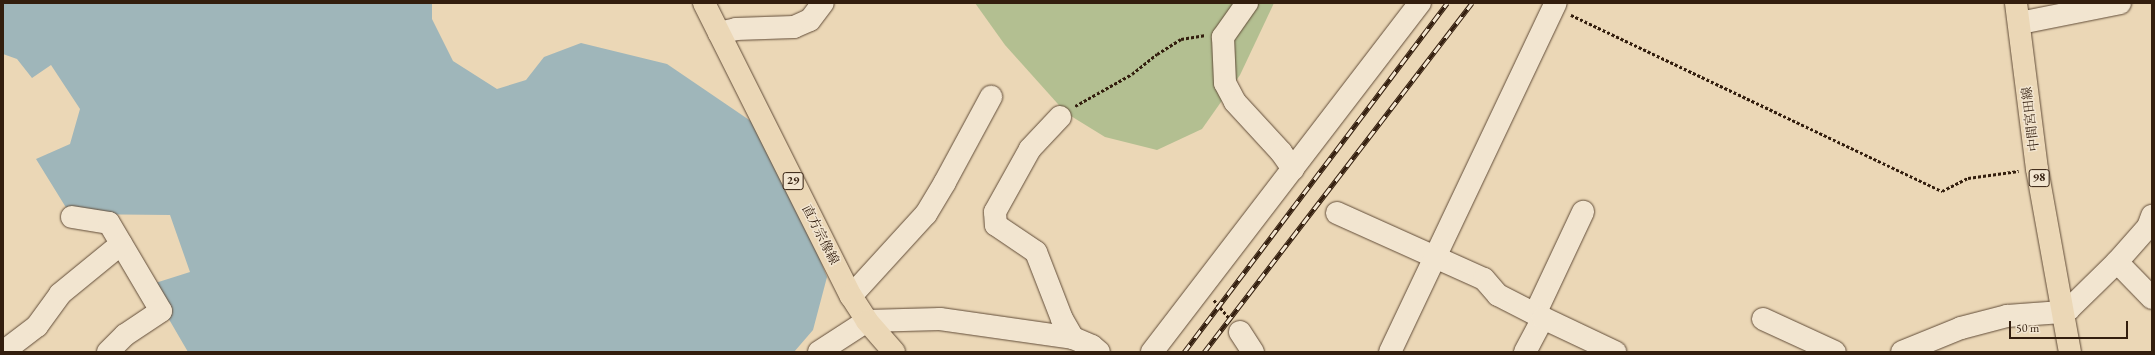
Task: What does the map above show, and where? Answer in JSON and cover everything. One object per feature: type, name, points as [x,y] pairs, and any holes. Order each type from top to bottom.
[{"type":"main road","name":"直方宗像線","points":[[704,3],[852,296],[867,321],[894,352]]},
{"type":"main road","name":"中間宮田線","points":[[2018,13],[2037,169],[2070,352]]},
{"type":"street","points":[[720,33],[736,29],[794,27],[810,20],[823,3]]},
{"type":"street","points":[[1247,3],[1223,37],[1225,83],[1235,102],[1281,152],[1293,169]]},
{"type":"street","points":[[1152,352],[1420,3]]},
{"type":"street","points":[[2018,13],[2120,3]]},
{"type":"street","points":[[1390,352],[1555,5]]},
{"type":"street","points":[[852,296],[926,214],[946,182],[991,97]]},
{"type":"street","points":[[1060,117],[1030,149],[995,212],[996,225],[1036,252],[1062,319],[1073,338]]},
{"type":"street","points":[[1525,352],[1583,212]]},
{"type":"street","points":[[1337,213],[1484,279],[1498,295],[1615,352]]},
{"type":"street","points":[[1902,352],[1961,328],[2007,316],[2062,312],[2069,309],[2117,262],[2148,227],[2152,216]]},
{"type":"street","points":[[72,217],[109,223],[161,311],[125,335],[108,352]]},
{"type":"street","points":[[3,352],[37,326],[60,294],[121,244]]},
{"type":"street","points":[[2117,262],[2152,298]]},
{"type":"street","points":[[819,352],[867,321],[940,319],[1073,338],[1092,346],[1099,352]]},
{"type":"street","points":[[1763,319],[1835,352]]},
{"type":"street","points":[[1240,332],[1253,352]]},
{"type":"path","points":[[1555,5],[1942,190],[1968,178],[2037,169]]},
{"type":"path","points":[[1060,117],[1080,102],[1132,74],[1157,54],[1181,39],[1203,35],[1223,37]]},
{"type":"path","points":[[1203,285],[1240,332]]},
{"type":"green space","points":[[975,3],[1274,3],[1240,75],[1202,129],[1157,150],[1105,137],[1066,113],[1005,45]]},
{"type":"water","points":[[3,3],[432,3],[432,19],[453,61],[497,89],[526,80],[544,57],[581,43],[667,64],[761,128],[791,187],[827,277],[813,330],[794,352],[188,352],[149,285],[190,272],[170,215],[70,214],[36,159],[70,144],[80,109],[51,65],[32,78],[17,59],[3,54]]},
{"type":"railway","points":[[1184,352],[1447,3]]},
{"type":"railway","points":[[1204,352],[1472,3]]}]
